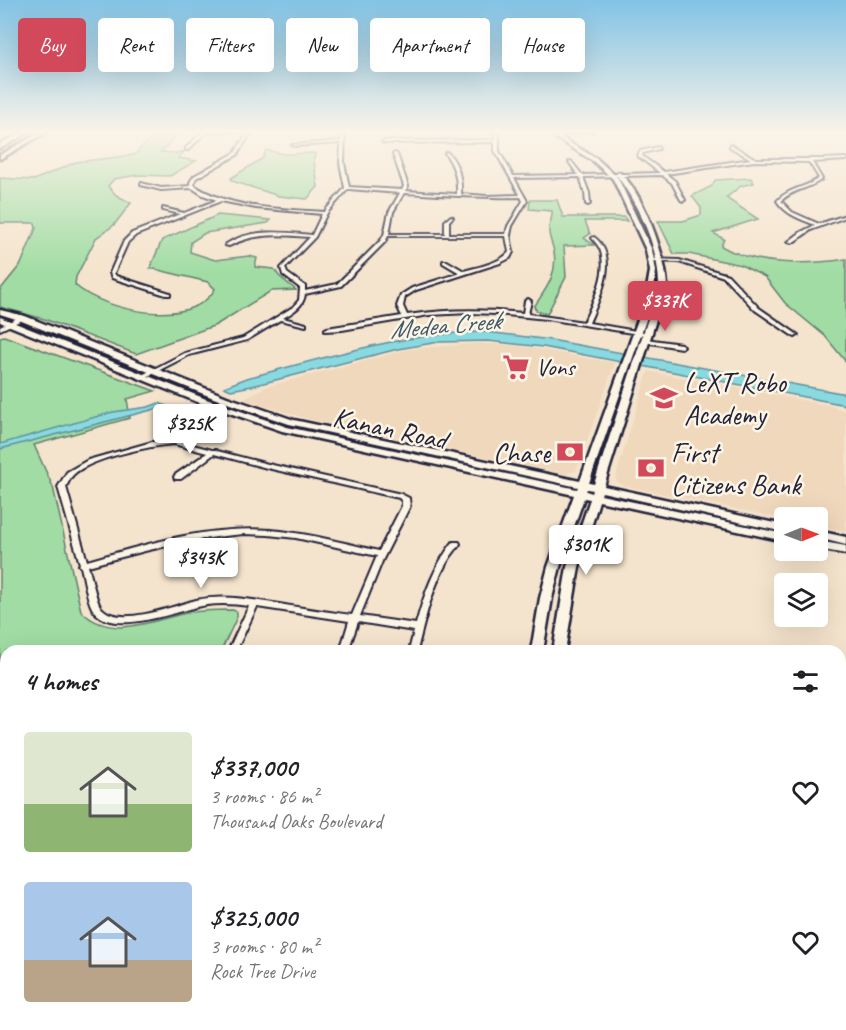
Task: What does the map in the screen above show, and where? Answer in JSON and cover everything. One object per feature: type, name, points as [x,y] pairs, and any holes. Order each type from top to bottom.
[{"type":"main road","points":[[538,645],[554,567],[652,286],[652,260],[618,179]]},
{"type":"main road","points":[[560,645],[573,567],[663,285],[662,260],[654,238],[619,179]]},
{"type":"main road","name":"Kanan Road","points":[[0,312],[22,318],[223,409],[285,429],[774,526]]},
{"type":"main road","name":"Kanan Road","points":[[0,319],[149,374]]},
{"type":"main road","name":"Kanan Road","points":[[597,492],[774,536]]},
{"type":"main road","points":[[828,537],[846,541]]},
{"type":"main road","points":[[828,547],[846,550]]},
{"type":"street","points":[[193,187],[194,179]]},
{"type":"street","points":[[345,179],[347,188]]},
{"type":"street","points":[[304,293],[339,285],[386,235],[391,212],[405,192],[404,179]]},
{"type":"street","points":[[458,179],[460,186],[459,196]]},
{"type":"street","points":[[405,316],[400,306],[403,296],[414,289],[508,257],[512,248],[508,235],[510,226],[525,205],[523,196],[513,179]]},
{"type":"street","points":[[581,179],[586,189],[588,204]]},
{"type":"street","points":[[669,179],[676,185],[684,200]]},
{"type":"street","points":[[817,224],[791,213],[782,207],[779,201],[783,196],[820,179]]},
{"type":"street","points":[[142,184],[161,189],[193,187],[202,193],[256,208],[325,213]]},
{"type":"street","points":[[347,188],[459,196],[523,196]]},
{"type":"street","points":[[149,374],[187,354],[245,339],[303,300],[303,287],[285,274],[283,268],[313,236],[325,213],[347,188]]},
{"type":"street","points":[[168,294],[118,280],[112,273],[130,237],[224,199]]},
{"type":"street","points":[[164,208],[184,214]]},
{"type":"street","points":[[790,242],[800,233],[817,224],[846,216]]},
{"type":"street","points":[[447,235],[447,220],[451,217]]},
{"type":"street","points":[[227,245],[237,239],[262,233],[313,236]]},
{"type":"street","points":[[386,235],[508,235]]},
{"type":"street","points":[[586,323],[600,292],[605,273],[599,242],[594,238]]},
{"type":"street","points":[[652,260],[679,261],[728,277],[757,309],[795,335]]},
{"type":"street","points":[[445,262],[464,273]]},
{"type":"street","points":[[525,314],[528,301]]},
{"type":"street","points":[[327,330],[405,316],[468,312],[525,314],[637,333],[647,338],[681,346]]},
{"type":"street","points":[[0,328],[22,318]]},
{"type":"street","points":[[279,318],[304,325]]},
{"type":"street","points":[[346,645],[354,618],[381,554],[406,506],[406,500],[401,496],[267,466],[186,443],[152,444],[90,461],[69,474],[62,487],[96,607],[106,616],[122,619],[140,618],[191,603],[220,600],[354,618],[419,628]]},
{"type":"street","points":[[178,477],[214,451]]},
{"type":"street","points":[[83,565],[178,538],[226,532],[270,532],[381,554]]},
{"type":"street","points":[[415,645],[442,561],[456,544]]},
{"type":"street","points":[[235,645],[254,604]]},
{"type":"shaded area","points":[[480,343],[520,346],[615,363],[576,471],[565,474],[311,420],[243,399],[265,387],[409,349]]},
{"type":"shaded area","points":[[648,371],[828,405],[846,411],[846,531],[828,528],[828,507],[774,507],[774,517],[621,485],[615,479]]},
{"type":"green space","points":[[0,179],[114,179],[108,186],[116,195],[131,203],[114,225],[96,238],[76,277],[75,285],[106,302],[126,309],[168,313],[188,309],[204,302],[215,289],[208,282],[150,268],[162,240],[218,215],[271,220],[268,223],[205,233],[191,242],[190,252],[215,260],[249,256],[257,258],[255,267],[274,269],[296,290],[271,291],[216,325],[136,354],[44,319],[0,307],[0,290],[21,264],[36,228],[35,223],[0,223]]},
{"type":"green space","points":[[231,179],[317,179],[318,187],[307,199],[279,196]]},
{"type":"green space","points":[[752,179],[754,183],[741,186],[726,198],[758,219],[713,233],[724,239],[721,246],[750,257],[782,262],[846,259],[846,362],[825,336],[785,303],[765,277],[741,265],[689,254],[674,254],[658,221],[683,221],[701,215],[701,208],[692,196],[712,186],[715,180]]},
{"type":"green space","points":[[530,200],[557,200],[563,217],[624,217],[627,221],[585,221],[590,234],[584,238],[594,245],[564,246],[566,277],[547,314],[537,311],[534,307],[550,282],[554,268],[554,252],[549,232],[552,211],[529,209]]},
{"type":"green space","points":[[4,336],[155,391],[127,399],[130,418],[34,445],[53,487],[81,611],[92,620],[116,627],[142,624],[201,611],[233,610],[237,612],[237,617],[224,645],[0,645],[0,337]]},
{"type":"water","points":[[486,332],[551,340],[846,394],[846,405],[543,347],[488,341],[439,342],[398,349],[252,386],[231,390],[224,387],[247,378],[395,341],[455,333]]},
{"type":"water","points":[[159,403],[167,406],[0,449],[0,444],[113,412],[148,407]]},
{"type":"place","name":"Vons","points":[[516,367]]},
{"type":"place","name":"LeXT Robo Academy","points":[[664,398]]},
{"type":"place","name":"Chase","points":[[570,452]]},
{"type":"place","name":"First Citizens Bank","points":[[651,468]]},
{"type":"water label","name":"Medea Creek","points":[[445,325]]}]
